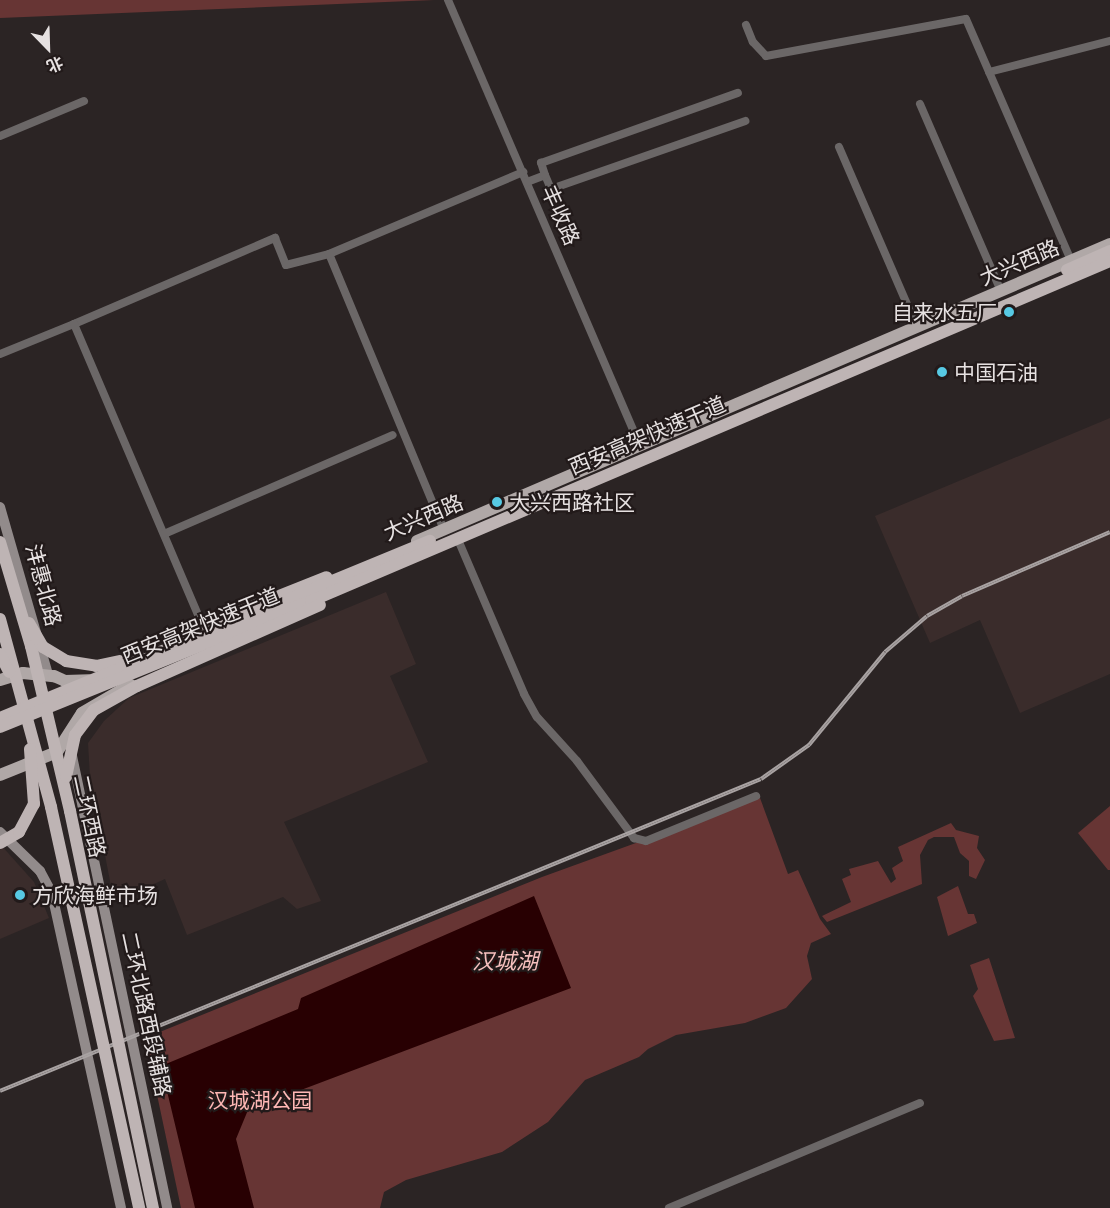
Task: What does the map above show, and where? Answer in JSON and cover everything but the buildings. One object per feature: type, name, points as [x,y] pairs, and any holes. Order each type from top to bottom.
[{"type":"highway","name":"西安高架快速干道","points":[[0,718],[391,563],[1110,251]]},
{"type":"highway","name":"西安高架快速干道","points":[[0,727],[1110,263]]},
{"type":"highway","name":"二环西路","points":[[0,542],[7,561],[70,811],[153,1208]]},
{"type":"highway","points":[[7,561],[23,612],[43,647],[74,664],[96,666],[113,664],[287,590],[391,563]]},
{"type":"highway","points":[[70,811],[67,760],[75,735],[94,710],[137,686],[301,615],[391,563]]},
{"type":"highway","name":"二环西路","points":[[0,619],[28,718],[139,1208]]},
{"type":"highway","points":[[0,654],[28,718],[34,804],[19,832],[0,843]]},
{"type":"main road","name":"大兴西路","points":[[0,680],[23,673],[48,674],[64,681],[84,682],[1110,244]]},
{"type":"main road","name":"大兴西路","points":[[74,722],[111,693],[1110,263]]},
{"type":"main road","name":"沣惠北路","points":[[0,507],[48,674]]},
{"type":"main road","points":[[0,775],[57,752],[74,722],[65,691],[48,674]]},
{"type":"main road","name":"二环北路西段辅路","points":[[74,722],[72,761],[167,1208]]},
{"type":"main road","points":[[0,832],[40,871],[52,894],[121,1208]]},
{"type":"street","name":"丰收路","points":[[448,0],[640,446]]},
{"type":"street","points":[[746,25],[753,42],[766,56],[966,19],[1071,261]]},
{"type":"street","points":[[989,72],[1110,41]]},
{"type":"street","points":[[738,93],[541,163],[550,189],[745,121]]},
{"type":"street","points":[[0,136],[84,100]]},
{"type":"street","points":[[920,104],[1001,291]]},
{"type":"street","points":[[839,147],[917,327]]},
{"type":"street","points":[[0,354],[275,238],[286,265],[329,254],[523,172]]},
{"type":"street","points":[[527,182],[545,175]]},
{"type":"street","points":[[329,254],[444,530]]},
{"type":"street","points":[[74,324],[205,631]]},
{"type":"street","points":[[164,534],[393,435]]},
{"type":"street","points":[[459,542],[528,702],[634,838],[646,841],[756,796]]},
{"type":"street","points":[[669,1208],[920,1103]]},
{"type":"shaded area","points":[[1110,418],[1110,674],[1020,713],[980,620],[930,643],[875,516]]},
{"type":"shaded area","points":[[386,592],[416,664],[390,676],[428,762],[284,822],[321,901],[297,909],[283,897],[187,935],[165,879],[114,902],[90,777],[88,743],[104,721],[129,698]]},
{"type":"shaded area","name":"方欣海鲜市场","points":[[0,844],[34,882],[49,918],[0,939]]},
{"type":"green space","points":[[0,0],[434,0],[0,18]]},
{"type":"green space","name":"汉城湖公园","points":[[760,798],[788,874],[798,870],[820,919],[831,934],[811,943],[807,956],[812,979],[786,1008],[745,1023],[676,1035],[648,1049],[639,1057],[585,1080],[548,1122],[502,1152],[406,1180],[384,1192],[380,1208],[181,1208],[145,1038],[542,877]]},
{"type":"green space","points":[[1110,806],[1110,870],[1108,870],[1078,833]]},
{"type":"green space","points":[[951,823],[956,830],[979,836],[977,848],[985,860],[976,879],[969,876],[969,861],[960,853],[954,837],[934,837],[928,840],[920,855],[922,884],[827,922],[822,916],[851,902],[842,879],[851,875],[849,869],[878,861],[891,883],[896,879],[892,868],[903,861],[898,847]]},
{"type":"green space","points":[[958,886],[968,914],[974,914],[977,923],[948,936],[937,897]]},
{"type":"green space","points":[[989,958],[1015,1038],[994,1041],[973,996],[978,989],[970,965]]},
{"type":"water","name":"汉城湖","points":[[534,896],[571,988],[248,1110],[236,1139],[254,1208],[195,1208],[161,1066],[298,1009],[301,998]]},
{"type":"railway","points":[[0,1091],[761,779],[809,745],[885,652],[927,616],[962,596],[1110,532]]},
{"type":"place","name":"自来水五厂","points":[[1009,312]]},
{"type":"place","name":"中国石油","points":[[942,372]]},
{"type":"place","name":"大兴西路社区","points":[[497,502]]},
{"type":"place","name":"方欣海鲜市场","points":[[20,895]]}]
